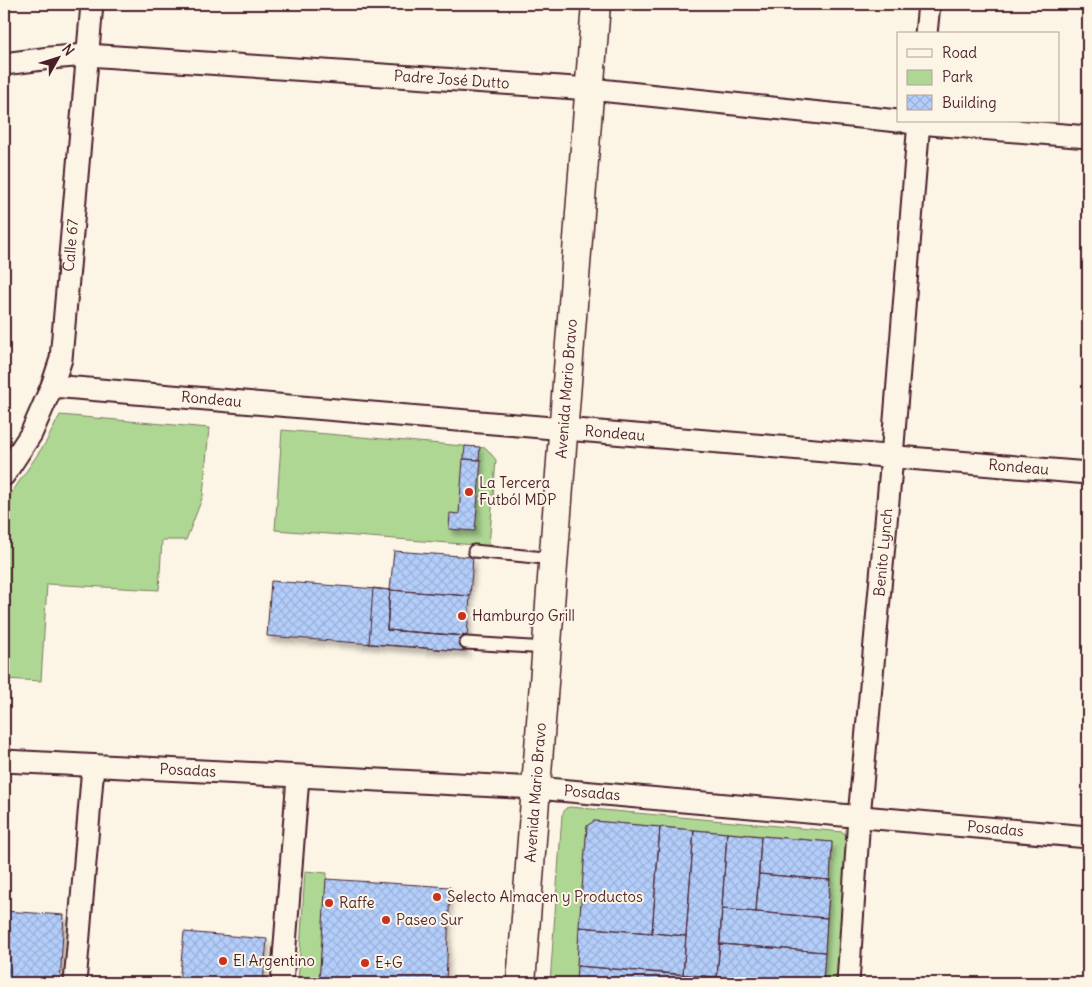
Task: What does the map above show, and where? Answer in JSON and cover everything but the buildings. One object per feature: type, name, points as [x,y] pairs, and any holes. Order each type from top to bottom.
[{"type":"main road","name":"Avenida Mario Bravo","points":[[522,983],[596,4]]},
{"type":"street","name":"Calle 67","points":[[4,475],[31,434],[52,386],[61,359],[92,4]]},
{"type":"street","points":[[926,32],[929,4]]},
{"type":"street","name":"Padre José Dutto","points":[[4,64],[87,55],[590,89],[897,121]]},
{"type":"street","name":"Padre José Dutto","points":[[908,122],[1088,137]]},
{"type":"street","name":"Benito Lynch","points":[[848,983],[860,817],[892,457],[908,122]]},
{"type":"street","name":"Rondeau","points":[[52,386],[1088,473]]},
{"type":"street","name":"Posadas","points":[[4,761],[536,788],[1088,837]]},
{"type":"street","points":[[75,983],[93,766]]},
{"type":"street","points":[[282,983],[298,777]]},
{"type":"lane","points":[[474,551],[554,558]]},
{"type":"lane","points":[[466,643],[547,648]]},
{"type":"green space","points":[[60,415],[209,428],[203,496],[186,540],[162,540],[159,590],[47,584],[41,681],[4,679],[4,504],[46,442]]},
{"type":"green space","points":[[282,430],[486,448],[496,460],[489,546],[275,530]]},
{"type":"green space","points":[[566,808],[843,832],[849,839],[840,983],[823,983],[832,842],[594,821],[587,826],[576,983],[550,983],[562,815]]},
{"type":"green space","points":[[305,871],[327,873],[319,983],[298,983]]},
{"type":"place","name":"La Tercera Futból MDP","points":[[469,492]]},
{"type":"place","name":"Hamburgo Grill","points":[[462,616]]},
{"type":"place","name":"Selecto Almacen y Productos","points":[[437,897]]},
{"type":"place","name":"Raffe","points":[[329,903]]},
{"type":"place","name":"Paseo Sur","points":[[386,920]]},
{"type":"place","name":"El Argentino","points":[[223,961]]},
{"type":"place","name":"E+G","points":[[365,963]]}]
